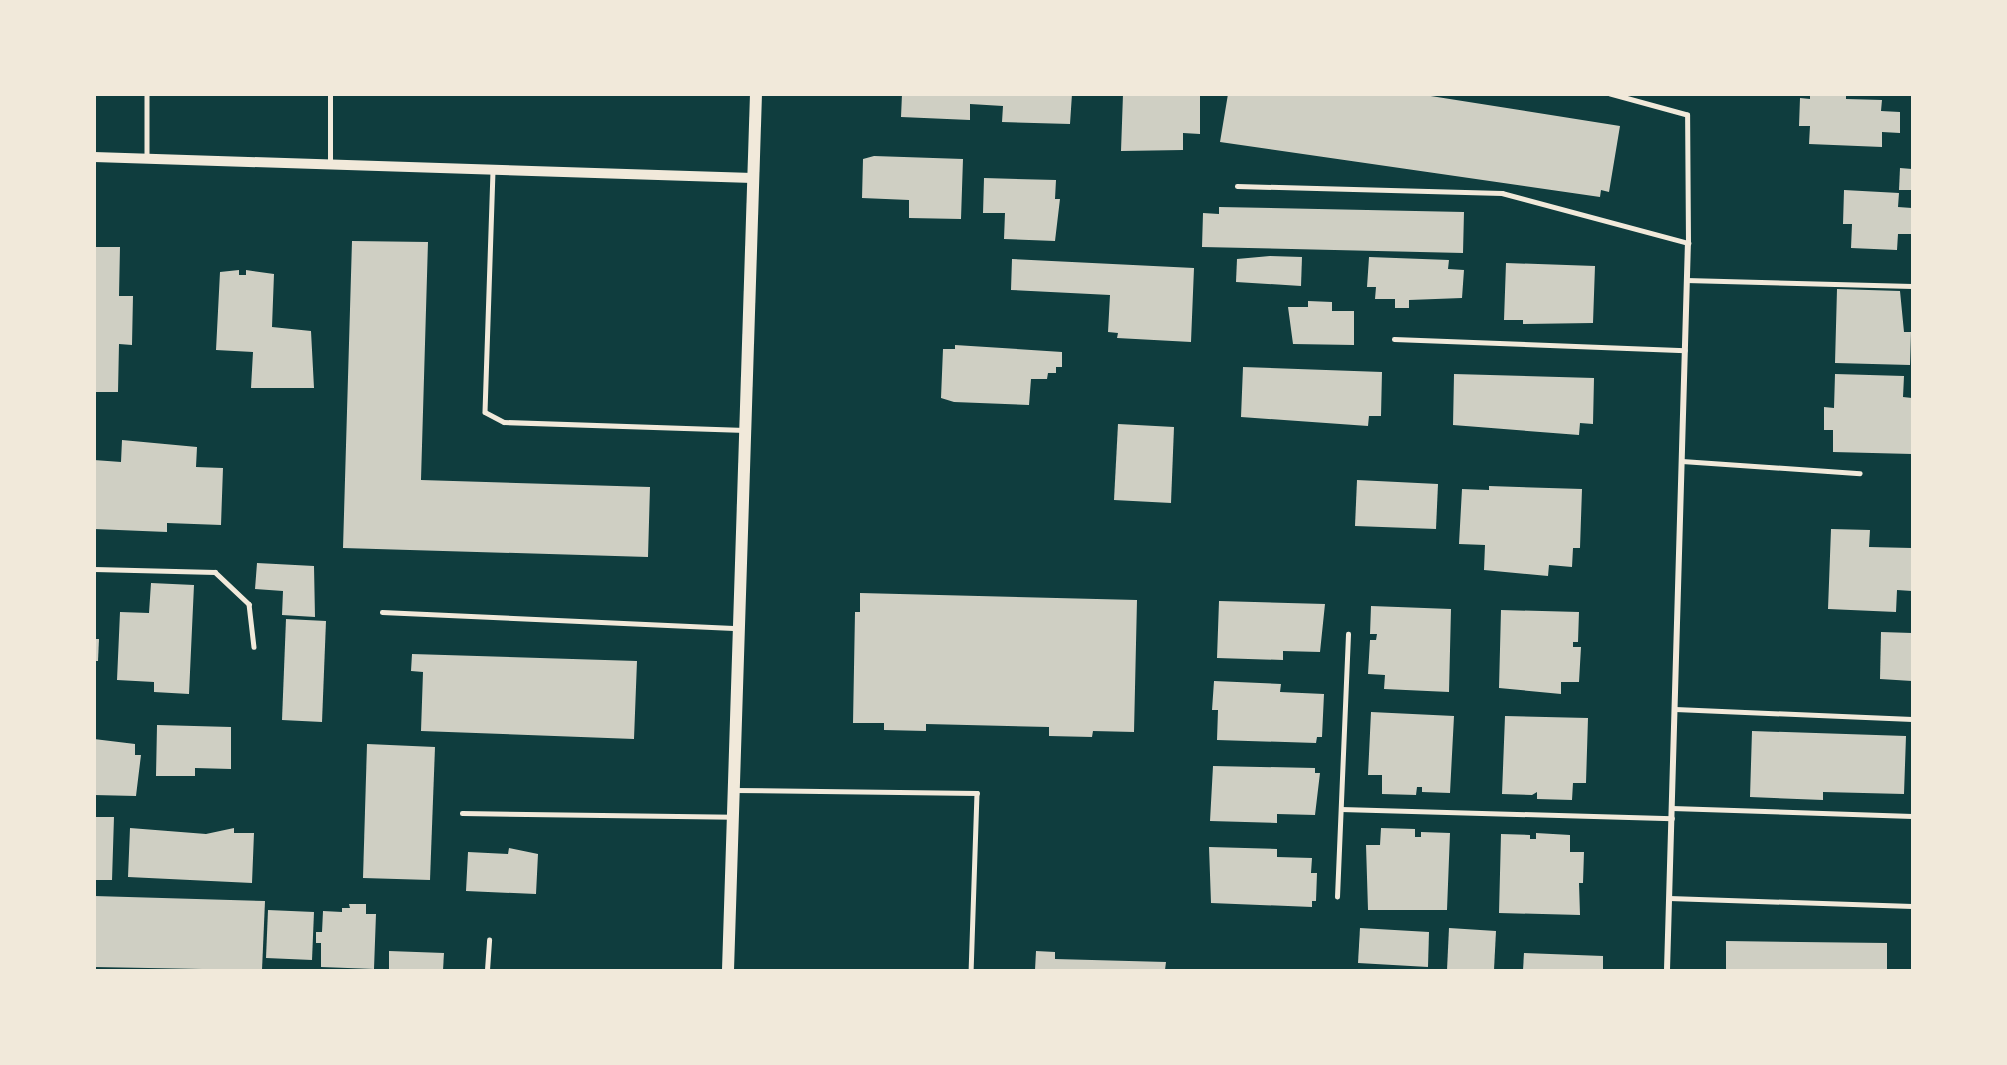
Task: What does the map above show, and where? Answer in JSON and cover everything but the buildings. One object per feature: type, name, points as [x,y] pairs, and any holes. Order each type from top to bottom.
[{"type":"main road","points":[[728,970],[756,94]]},
{"type":"street","points":[[94,157],[753,178]]},
{"type":"street","points":[[1667,970],[1688,243]]},
{"type":"lane","points":[[147,94],[147,158]]},
{"type":"lane","points":[[330,94],[330,164]]},
{"type":"lane","points":[[1237,186],[1502,193],[1688,243],[1686,115],[1610,94]]},
{"type":"lane","points":[[493,170],[485,412],[504,422],[745,430]]},
{"type":"lane","points":[[1686,280],[1912,286]]},
{"type":"lane","points":[[1394,339],[1685,350]]},
{"type":"lane","points":[[1682,461],[1860,473]]},
{"type":"lane","points":[[94,569],[215,572],[249,604],[254,647]]},
{"type":"lane","points":[[382,612],[739,628]]},
{"type":"lane","points":[[1337,897],[1347,634]]},
{"type":"lane","points":[[1675,709],[1912,719]]},
{"type":"lane","points":[[734,790],[977,793],[971,970]]},
{"type":"lane","points":[[1672,808],[1912,816]]},
{"type":"lane","points":[[1341,809],[1672,818]]},
{"type":"lane","points":[[462,813],[733,817]]},
{"type":"lane","points":[[1669,898],[1912,906]]},
{"type":"lane","points":[[487,970],[489,940]]}]
